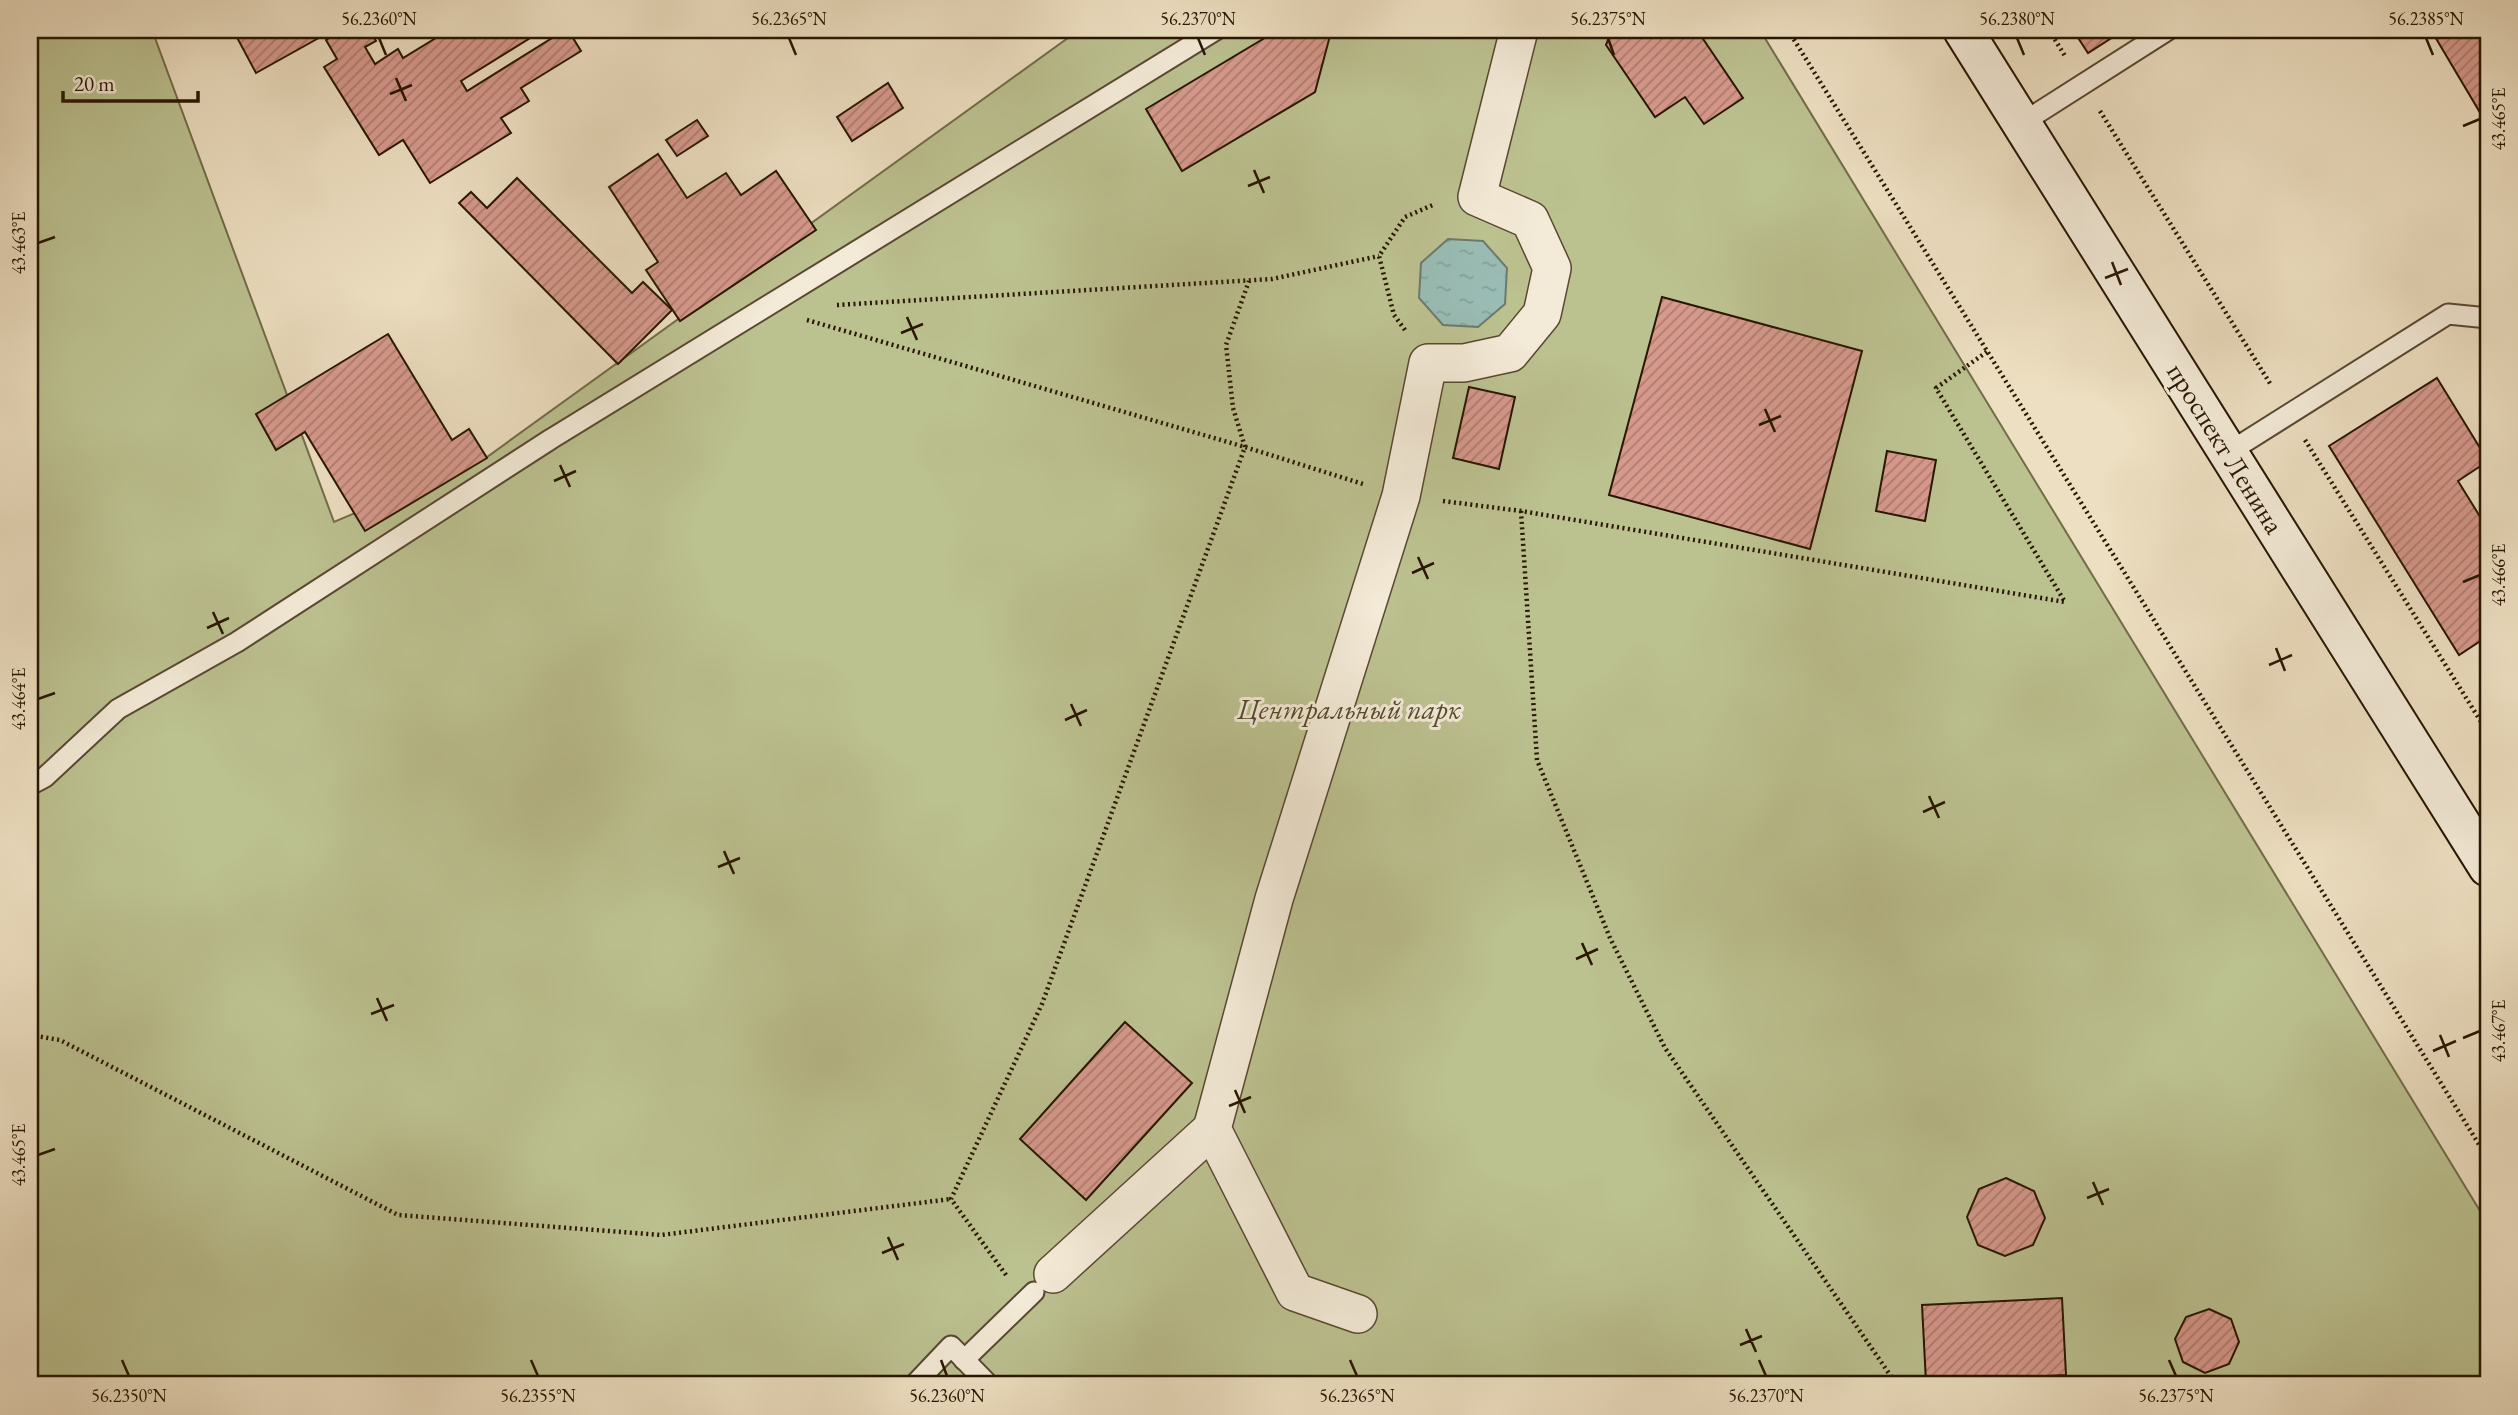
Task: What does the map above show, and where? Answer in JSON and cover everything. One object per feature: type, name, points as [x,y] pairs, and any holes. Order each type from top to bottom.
[{"type":"main road","name":"проспект Ленина","points":[[1963,30],[2488,867]]},
{"type":"street","points":[[1037,1289],[1212,1129],[1274,899],[1402,496],[1429,363],[1464,363],[1510,353],[1542,314],[1552,268],[1530,220],[1477,197],[1519,30]]},
{"type":"street","points":[[1212,1129],[1295,1292],[1358,1314]]},
{"type":"lane","points":[[30,785],[45,777],[118,709],[237,642],[551,439],[1216,30]]},
{"type":"lane","points":[[2022,123],[2168,30]]},
{"type":"lane","points":[[2229,452],[2448,314],[2488,318]]},
{"type":"lane","points":[[964,1360],[1037,1289]]},
{"type":"lane","points":[[914,1385],[951,1346],[989,1385]]},
{"type":"path","points":[[1788,30],[2488,1159]]},
{"type":"path","points":[[2049,30],[2071,65]]},
{"type":"path","points":[[2093,100],[2276,393]]},
{"type":"path","points":[[835,305],[1272,279],[1379,256],[1405,217],[1453,196],[1477,197]]},
{"type":"path","points":[[1379,256],[1394,316],[1429,363]]},
{"type":"path","points":[[951,1199],[1042,1004],[1244,447],[1233,408],[1226,345],[1249,281]]},
{"type":"path","points":[[766,309],[1244,447],[1402,496],[1521,510],[2065,602],[1936,388],[1988,351]]},
{"type":"path","points":[[2298,428],[2488,733]]},
{"type":"path","points":[[1521,510],[1537,760],[1610,938],[1665,1048],[1897,1385]]},
{"type":"path","points":[[30,1035],[60,1040],[398,1215],[661,1235],[951,1199]]},
{"type":"path","points":[[951,1199],[1037,1289]]},
{"type":"green space","name":"Центральный парк","points":[[30,30],[152,30],[334,522],[487,457],[1079,30],[1760,30],[2488,1224],[2488,1385],[30,1385]]},
{"type":"water","points":[[1448,239],[1483,241],[1507,268],[1505,304],[1478,327],[1443,325],[1419,298],[1421,263]]},
{"type":"building","points":[[233,30],[333,30],[256,73]]},
{"type":"building","points":[[342,30],[369,30],[376,41],[365,47],[375,64],[398,49],[403,58],[449,30],[543,30],[461,81],[467,91],[565,30],[568,30],[581,51],[521,88],[529,101],[501,118],[511,133],[430,183],[403,140],[379,155],[324,67],[337,59],[326,40]]},
{"type":"building","points":[[1278,30],[1331,32],[1315,92],[1182,171],[1146,109]]},
{"type":"building","points":[[1612,30],[1697,30],[1743,98],[1704,124],[1685,97],[1655,117],[1606,45]]},
{"type":"building","points":[[2073,30],[2124,30],[2088,53]]},
{"type":"building","points":[[2431,30],[2488,30],[2488,126]]},
{"type":"building","points":[[888,83],[903,108],[852,141],[837,117]]},
{"type":"building","points":[[697,120],[708,136],[677,156],[666,140]]},
{"type":"building","points":[[658,154],[687,198],[726,173],[741,195],[776,171],[816,230],[680,321],[646,270],[658,262],[609,187]]},
{"type":"building","points":[[517,178],[632,293],[643,282],[672,310],[618,364],[459,203],[471,192],[487,208]]},
{"type":"building","points":[[1662,297],[1862,351],[1810,549],[1609,495]]},
{"type":"building","points":[[388,334],[452,440],[469,429],[487,458],[365,531],[305,432],[276,450],[256,414]]},
{"type":"building","points":[[2437,378],[2488,461],[2458,481],[2488,527],[2488,636],[2459,655],[2329,446]]},
{"type":"building","points":[[1469,387],[1515,397],[1499,469],[1453,458]]},
{"type":"building","points":[[1887,451],[1936,460],[1925,521],[1876,511]]},
{"type":"building","points":[[1125,1022],[1192,1083],[1086,1200],[1020,1139]]},
{"type":"building","points":[[2006,1178],[2034,1191],[2045,1218],[2033,1245],[2005,1256],[1978,1245],[1967,1217],[1979,1189]]},
{"type":"building","points":[[2062,1298],[2066,1375],[1926,1382],[1922,1305]]},
{"type":"building","points":[[2209,1309],[2231,1319],[2239,1342],[2229,1364],[2205,1373],[2183,1362],[2175,1339],[2186,1317]]}]
